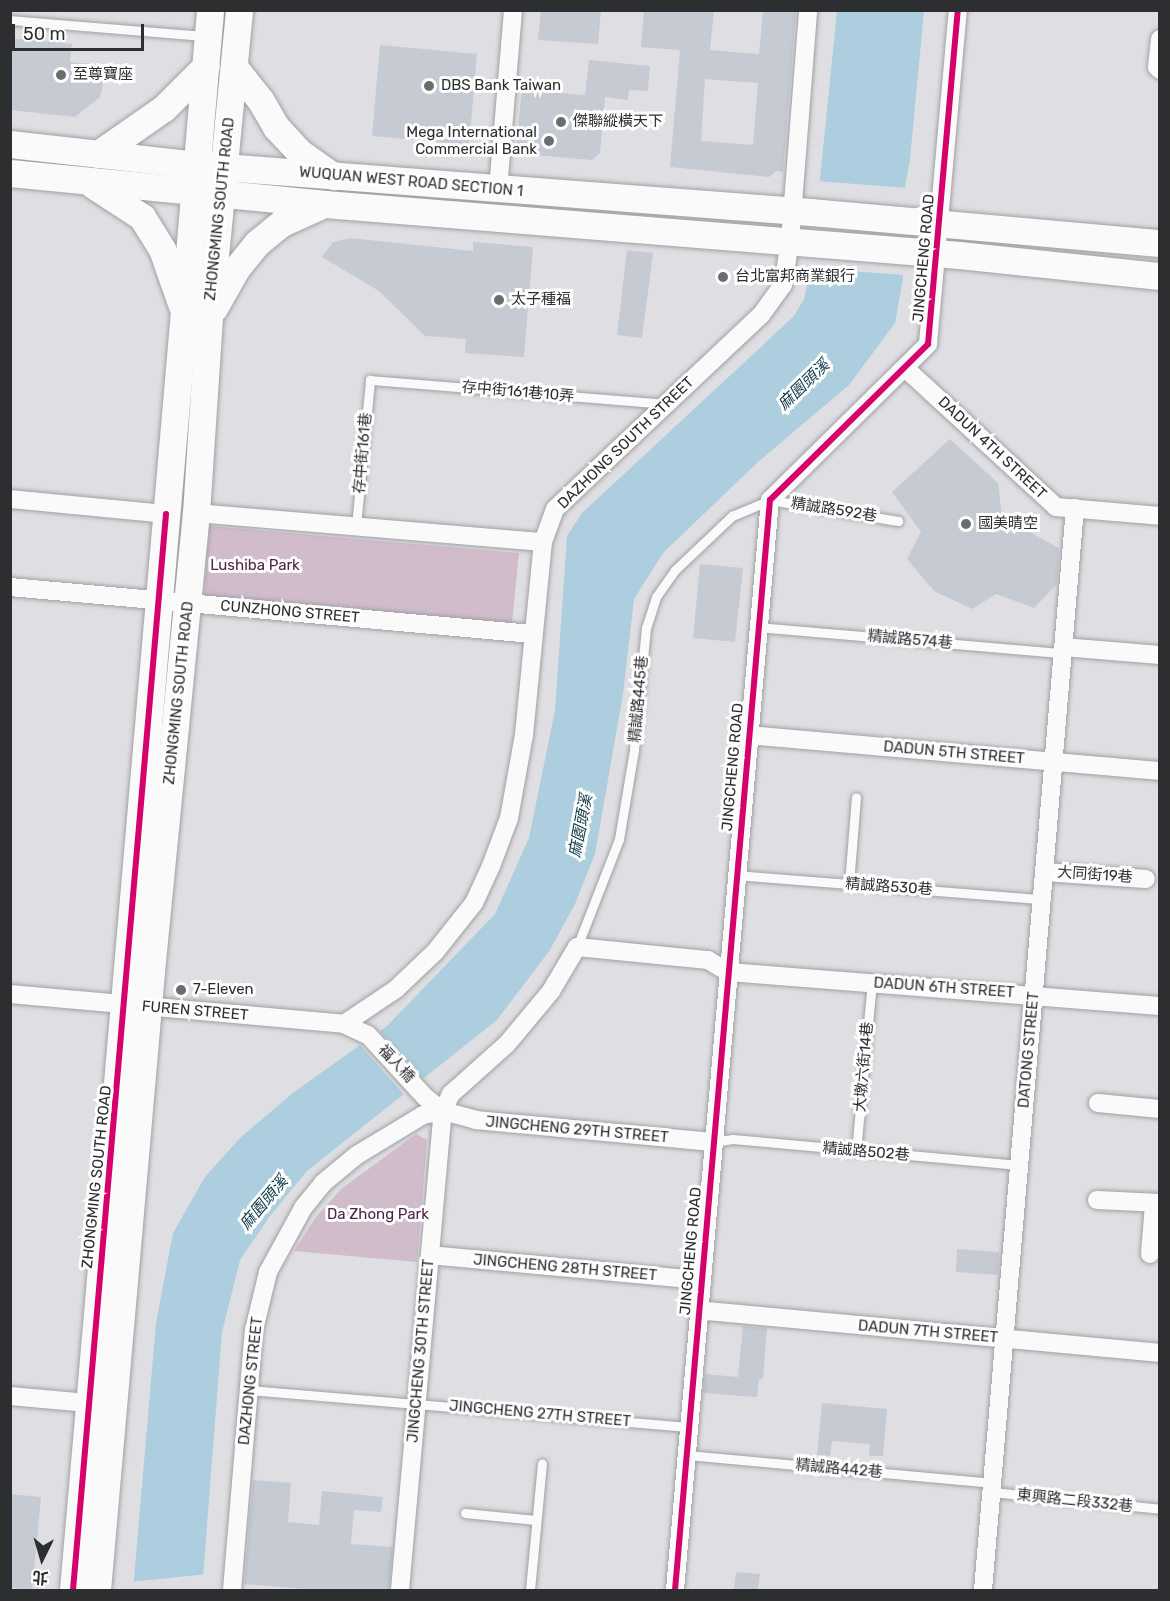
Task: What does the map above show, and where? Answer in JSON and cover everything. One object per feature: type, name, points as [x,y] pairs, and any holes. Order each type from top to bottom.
[{"type":"main road","name":"ZHONGMING SOUTH ROAD","points":[[137,1005],[188,603],[196,513],[195,192],[210,165],[234,67],[239,10]]},
{"type":"main road","name":"ZHONGMING SOUTH ROAD","points":[[73,1590],[101,1405],[137,1005],[166,514],[197,316],[222,194],[210,165],[206,66],[209,24]]},
{"type":"main road","points":[[98,154],[164,108],[206,66]]},
{"type":"main road","points":[[234,67],[261,101],[276,127],[299,152],[333,176]]},
{"type":"main road","name":"WUQUAN WEST ROAD SECTION 1","points":[[10,144],[333,176],[926,222],[1160,243]]},
{"type":"main road","name":"WUQUAN WEST ROAD SECTION 1","points":[[10,173],[325,204],[800,242],[1160,276]]},
{"type":"main road","points":[[89,182],[142,217],[162,249],[197,316],[257,243],[282,223],[325,204]]},
{"type":"main road","name":"ZHONGMING SOUTH ROAD","points":[[97,1590],[101,1405]]},
{"type":"street","points":[[498,189],[513,10]]},
{"type":"street","name":"DAZHONG SOUTH STREET","points":[[344,1024],[404,981],[435,952],[474,903],[491,866],[508,818],[524,735],[543,542],[555,509],[761,315],[783,285],[800,242],[808,10]]},
{"type":"street","name":"JINGCHENG ROAD","points":[[675,1590],[735,875],[770,500],[928,344],[937,254],[926,222],[958,10]]},
{"type":"street","points":[[1158,68],[1160,39]]},
{"type":"street","name":"DADUN 4TH STREET","points":[[905,368],[1056,507],[1160,516]]},
{"type":"street","points":[[10,499],[166,514]]},
{"type":"street","name":"DATONG STREET","points":[[983,1590],[1075,508]]},
{"type":"street","points":[[196,513],[543,542]]},
{"type":"street","name":"CUNZHONG STREET","points":[[10,588],[533,634]]},
{"type":"street","points":[[1063,650],[1160,655]]},
{"type":"street","name":"DADUN 5TH STREET","points":[[748,735],[1160,771]]},
{"type":"street","name":"大同街19巷","points":[[1044,872],[1146,879]]},
{"type":"street","points":[[443,1111],[451,1094],[507,1044],[552,991],[577,947],[708,960],[728,972]]},
{"type":"street","name":"DADUN 6TH STREET","points":[[728,972],[1160,1006]]},
{"type":"street","name":"FUREN STREET","points":[[10,994],[344,1024]]},
{"type":"street","name":"福人橋","points":[[344,1024],[368,1035],[425,1097],[443,1111]]},
{"type":"street","points":[[1098,1103],[1160,1109]]},
{"type":"street","name":"JINGCHENG 29TH STREET","points":[[443,1111],[476,1120],[712,1142]]},
{"type":"street","name":"JINGCHENG 30TH STREET","points":[[400,1590],[443,1111]]},
{"type":"street","name":"DAZHONG STREET","points":[[232,1590],[254,1330],[268,1272],[303,1208],[323,1183],[357,1155],[423,1115],[443,1111]]},
{"type":"street","points":[[1097,1200],[1157,1204],[1150,1254]]},
{"type":"street","name":"JINGCHENG 28TH STREET","points":[[430,1255],[700,1280]]},
{"type":"street","name":"DADUN 7TH STREET","points":[[697,1311],[1160,1353]]},
{"type":"street","points":[[10,1396],[101,1405]]},
{"type":"lane","points":[[10,20],[209,24]]},
{"type":"lane","name":"存中街161巷10弄","points":[[370,380],[666,404]]},
{"type":"lane","name":"存中街161巷","points":[[356,526],[370,380]]},
{"type":"lane","name":"精誠路592巷","points":[[770,500],[898,520]]},
{"type":"lane","name":"精誠路445巷","points":[[577,947],[619,839],[634,750],[646,628],[656,597],[675,570],[732,516],[770,500]]},
{"type":"lane","name":"精誠路574巷","points":[[757,627],[1063,650]]},
{"type":"lane","points":[[849,884],[856,797]]},
{"type":"lane","name":"精誠路530巷","points":[[735,875],[1042,899]]},
{"type":"lane","name":"大墩六街14巷","points":[[856,1151],[872,983]]},
{"type":"lane","name":"精誠路502巷","points":[[712,1142],[733,1139],[1019,1165]]},
{"type":"lane","name":"JINGCHENG 27TH STREET","points":[[249,1390],[688,1427]]},
{"type":"lane","name":"精誠路442巷","points":[[686,1455],[992,1488]]},
{"type":"lane","points":[[530,1590],[542,1464]]},
{"type":"lane","name":"東興路二段332巷","points":[[992,1488],[1160,1509]]},
{"type":"lane","points":[[465,1513],[536,1520]]},
{"type":"green space","name":"Lushiba Park","points":[[209,526],[519,553],[512,623],[204,598]]},
{"type":"green space","name":"Da Zhong Park","points":[[416,1134],[427,1140],[417,1262],[294,1251],[316,1217],[341,1189]]},
{"type":"water","name":"麻園頭溪","points":[[837,11],[924,11],[910,159],[905,187],[903,278],[895,323],[849,385],[758,462],[663,553],[634,599],[623,694],[595,854],[575,904],[550,950],[497,1020],[307,1171],[270,1216],[240,1260],[222,1332],[202,1590],[133,1590],[156,1323],[173,1233],[205,1177],[241,1137],[294,1092],[387,1026],[495,914],[529,838],[555,710],[567,536],[582,513],[794,316],[804,299],[811,268]]},
{"type":"pier","points":[[816,181],[908,188],[905,275],[810,268]]},
{"type":"pier","points":[[378,1029],[426,1082],[406,1097],[359,1044]]},
{"type":"pier","points":[[207,1574],[205,1590],[130,1590],[131,1582]]},
{"type":"building","points":[[541,10],[601,10],[598,44],[538,40]]},
{"type":"building","points":[[644,10],[714,10],[710,50],[759,54],[763,10],[796,10],[783,172],[776,171],[769,177],[670,167],[680,50],[641,47]],"holes":[[[705,79],[758,83],[753,145],[701,141]]]},
{"type":"building","name":"至尊寶座","points":[[10,38],[72,44],[70,62],[114,66],[110,79],[104,79],[100,97],[75,117],[10,110]]},
{"type":"building","points":[[380,45],[477,54],[469,145],[372,136]]},
{"type":"building","name":"傑聯縱橫天下","points":[[589,60],[650,66],[648,91],[629,90],[628,100],[605,97],[600,153],[592,160],[523,154],[516,147],[522,90],[585,95]]},
{"type":"building","points":[[350,238],[473,251],[473,242],[533,247],[524,357],[465,353],[466,339],[425,336],[379,291],[322,257],[333,242]]},
{"type":"building","points":[[627,250],[653,253],[642,338],[617,335]]},
{"type":"building","name":"國美晴空","points":[[950,439],[998,483],[1002,517],[1059,548],[1057,584],[1034,608],[996,594],[972,609],[934,591],[907,559],[921,532],[892,492]]},
{"type":"building","points":[[700,564],[743,568],[735,642],[693,638]]},
{"type":"building","points":[[957,1249],[999,1252],[998,1275],[956,1272]]},
{"type":"building","points":[[743,1326],[767,1328],[763,1379],[759,1379],[757,1397],[703,1393],[705,1374],[738,1377]]},
{"type":"building","points":[[822,1403],[887,1409],[883,1456],[869,1456],[870,1444],[832,1441],[830,1456],[817,1455]]},
{"type":"building","points":[[253,1480],[291,1483],[288,1522],[319,1525],[322,1491],[383,1497],[381,1512],[354,1510],[351,1544],[393,1547],[389,1590],[317,1590],[244,1584]]},
{"type":"building","points":[[10,1494],[41,1497],[32,1590],[10,1588]]},
{"type":"building","points":[[736,1572],[760,1574],[758,1590],[734,1590]]},
{"type":"cycle path","points":[[675,1590],[770,500],[928,344],[958,10]]},
{"type":"cycle path","points":[[73,1590],[166,514]]},
{"type":"place","name":"至尊寶座","points":[[61,75]]},
{"type":"place","name":"DBS Bank Taiwan","points":[[429,86]]},
{"type":"place","name":"傑聯縱橫天下","points":[[561,122]]},
{"type":"place","name":"Mega International Commercial Bank","points":[[549,141]]},
{"type":"place","name":"台北富邦商業銀行","points":[[723,277]]},
{"type":"place","name":"太子種福","points":[[499,300]]},
{"type":"place","name":"國美晴空","points":[[966,524]]},
{"type":"place","name":"7-Eleven","points":[[181,990]]}]
